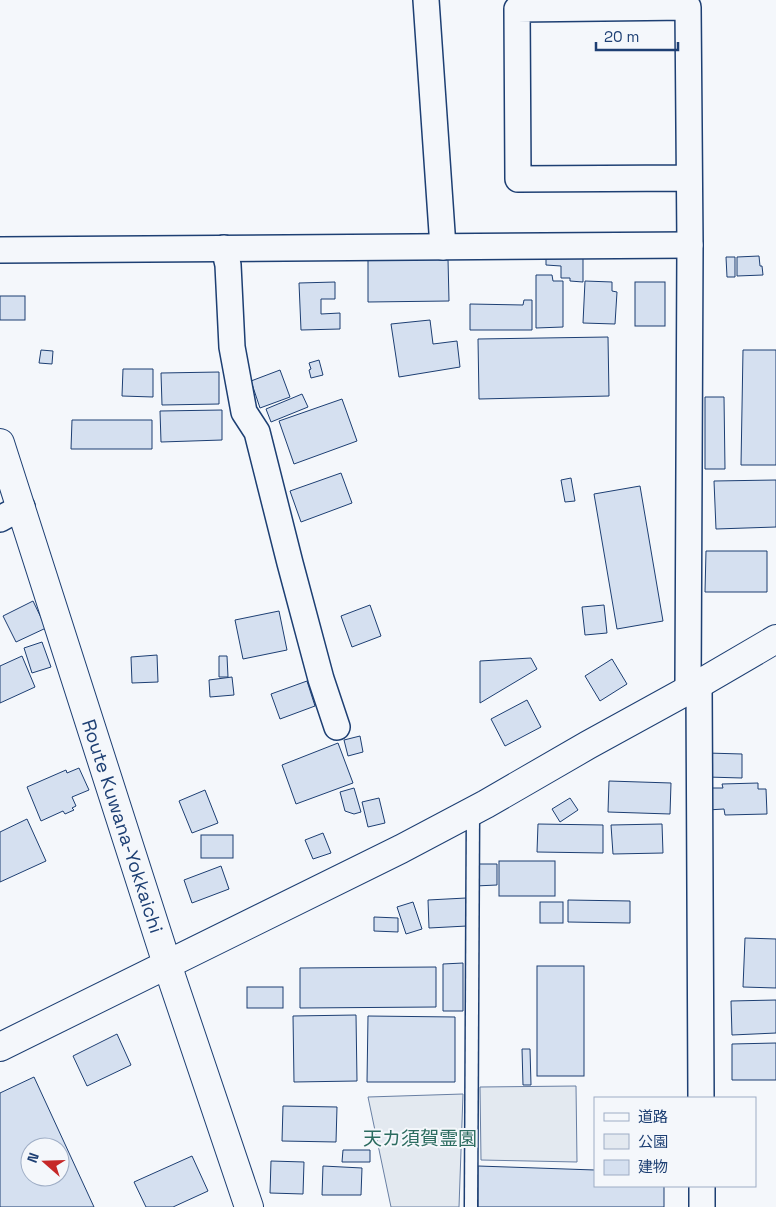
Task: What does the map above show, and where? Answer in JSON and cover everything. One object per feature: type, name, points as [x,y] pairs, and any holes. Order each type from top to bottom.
[{"type":"street","points":[[426,0],[443,247]]},
{"type":"street","points":[[690,178],[518,179],[517,9],[688,7],[690,178],[694,687],[701,1097]]},
{"type":"street","points":[[0,250],[690,245]]},
{"type":"street","points":[[224,248],[228,265],[232,347],[244,412],[257,432],[321,679],[337,727]]},
{"type":"street","name":"Route Kuwana-Yokkaichi","points":[[0,443],[11,513],[249,1207]]},
{"type":"street","points":[[0,1047],[473,811],[776,639]]},
{"type":"street","points":[[702,1187],[702,1207]]},
{"type":"lane","points":[[472,1207],[473,811]]},
{"type":"green space","points":[[576,1086],[577,1162],[481,1160],[480,1087]]},
{"type":"green space","name":"天カ須賀霊園","points":[[463,1094],[459,1207],[391,1207],[368,1097]]},
{"type":"building","points":[[546,255],[583,256],[583,282],[570,281],[570,278],[561,278],[561,266],[546,265]]},
{"type":"building","points":[[759,256],[763,275],[737,276],[737,257]]},
{"type":"building","points":[[726,257],[735,257],[735,277],[727,277]]},
{"type":"building","points":[[448,259],[449,301],[368,302],[368,260]]},
{"type":"building","points":[[536,275],[552,275],[553,281],[563,281],[563,327],[536,328]]},
{"type":"building","points":[[585,281],[612,282],[612,291],[617,292],[615,324],[583,323]]},
{"type":"building","points":[[335,282],[335,299],[321,299],[321,314],[340,313],[340,329],[301,330],[299,283]]},
{"type":"building","points":[[635,282],[665,282],[665,326],[635,326]]},
{"type":"building","points":[[0,296],[25,296],[25,320],[0,320]]},
{"type":"building","points":[[524,300],[532,300],[532,330],[470,330],[470,304],[523,305]]},
{"type":"building","points":[[430,320],[433,344],[457,341],[460,367],[399,377],[391,324]]},
{"type":"building","points":[[608,337],[609,396],[479,399],[478,339]]},
{"type":"building","points":[[41,350],[53,351],[52,364],[39,363]]},
{"type":"building","points":[[743,350],[776,350],[776,465],[741,465]]},
{"type":"building","points":[[319,360],[323,375],[311,378],[309,363]]},
{"type":"building","points":[[123,369],[153,369],[153,397],[122,396]]},
{"type":"building","points":[[280,370],[290,397],[260,408],[251,381]]},
{"type":"building","points":[[219,372],[219,404],[162,405],[161,373]]},
{"type":"building","points":[[302,394],[308,407],[271,422],[266,409]]},
{"type":"building","points":[[705,397],[724,397],[725,469],[705,469]]},
{"type":"building","points":[[342,399],[357,441],[294,464],[279,421]]},
{"type":"building","points":[[222,410],[222,440],[161,442],[160,411]]},
{"type":"building","points":[[72,420],[152,420],[152,449],[71,449]]},
{"type":"building","points":[[341,473],[352,503],[301,522],[290,491]]},
{"type":"building","points":[[571,478],[575,501],[565,502],[561,480]]},
{"type":"building","points":[[776,480],[776,527],[716,529],[714,481]]},
{"type":"building","points":[[640,486],[663,621],[617,629],[594,494]]},
{"type":"building","points":[[706,551],[767,551],[767,592],[705,592]]},
{"type":"building","points":[[33,601],[46,628],[16,642],[3,616]]},
{"type":"building","points":[[370,605],[381,636],[352,647],[341,616]]},
{"type":"building","points":[[604,605],[607,633],[585,635],[582,607]]},
{"type":"building","points":[[279,611],[287,650],[243,659],[235,620]]},
{"type":"building","points":[[42,642],[51,667],[32,673],[24,648]]},
{"type":"building","points":[[157,655],[158,682],[132,683],[131,657]]},
{"type":"building","points":[[22,656],[35,687],[0,703],[0,666]]},
{"type":"building","points":[[219,656],[227,656],[228,677],[219,677]]},
{"type":"building","points":[[531,658],[537,669],[480,703],[480,661]]},
{"type":"building","points":[[612,659],[627,684],[600,701],[585,676]]},
{"type":"building","points":[[232,677],[234,695],[210,697],[209,680]]},
{"type":"building","points":[[307,681],[315,706],[280,719],[271,694]]},
{"type":"building","points":[[527,700],[541,727],[505,746],[491,719]]},
{"type":"building","points":[[360,736],[363,752],[348,756],[344,740]]},
{"type":"building","points":[[338,743],[353,783],[296,804],[282,765]]},
{"type":"building","points":[[707,753],[742,754],[742,778],[707,777]]},
{"type":"building","points":[[79,768],[89,790],[72,797],[76,806],[72,808],[74,810],[65,814],[63,811],[41,821],[27,787],[66,770],[67,773]]},
{"type":"building","points":[[609,781],[671,783],[670,814],[608,812]]},
{"type":"building","points":[[758,783],[758,789],[766,789],[767,814],[725,815],[724,809],[707,810],[706,788],[723,788],[722,784]]},
{"type":"building","points":[[354,788],[361,812],[354,814],[345,811],[340,792]]},
{"type":"building","points":[[205,790],[218,823],[192,833],[179,801]]},
{"type":"building","points":[[379,798],[385,823],[368,827],[362,802]]},
{"type":"building","points":[[570,798],[578,810],[560,822],[552,809]]},
{"type":"building","points":[[27,819],[46,861],[0,882],[0,832]]},
{"type":"building","points":[[538,824],[603,825],[603,853],[537,852]]},
{"type":"building","points":[[662,824],[663,853],[613,854],[611,825]]},
{"type":"building","points":[[323,833],[331,853],[313,859],[305,840]]},
{"type":"building","points":[[201,835],[233,835],[233,858],[201,858]]},
{"type":"building","points":[[499,861],[555,861],[555,896],[499,896]]},
{"type":"building","points":[[475,864],[497,864],[497,885],[475,886]]},
{"type":"building","points":[[221,866],[229,889],[192,903],[184,880]]},
{"type":"building","points":[[466,898],[467,926],[429,928],[428,900]]},
{"type":"building","points":[[568,900],[630,901],[630,923],[568,922]]},
{"type":"building","points":[[413,902],[422,929],[406,934],[397,907]]},
{"type":"building","points":[[540,902],[563,902],[563,923],[540,923]]},
{"type":"building","points":[[374,917],[398,918],[398,932],[374,931]]},
{"type":"building","points":[[745,938],[776,939],[776,988],[743,987]]},
{"type":"building","points":[[463,963],[463,1011],[443,1011],[443,964]]},
{"type":"building","points":[[537,966],[584,966],[584,1076],[537,1076]]},
{"type":"building","points":[[436,967],[436,1007],[300,1008],[300,968]]},
{"type":"building","points":[[247,987],[283,987],[283,1008],[247,1008]]},
{"type":"building","points":[[776,1000],[776,1033],[732,1035],[731,1001]]},
{"type":"building","points":[[356,1015],[357,1081],[294,1082],[293,1016]]},
{"type":"building","points":[[368,1016],[455,1017],[455,1082],[367,1082]]},
{"type":"building","points":[[117,1034],[131,1065],[87,1086],[73,1056]]},
{"type":"building","points":[[776,1043],[776,1080],[732,1080],[732,1044]]},
{"type":"building","points":[[522,1049],[530,1049],[531,1085],[523,1085]]},
{"type":"building","points":[[34,1077],[62,1137],[20,1137],[20,1187],[70,1187],[70,1155],[94,1207],[0,1207],[0,1093]]},
{"type":"building","points":[[283,1106],[337,1107],[336,1142],[282,1141]]},
{"type":"building","points":[[343,1150],[370,1150],[370,1162],[342,1162]]},
{"type":"building","points":[[192,1156],[208,1191],[173,1207],[146,1207],[134,1182]]},
{"type":"building","points":[[271,1161],[304,1162],[303,1194],[270,1193]]},
{"type":"building","points":[[323,1166],[362,1168],[361,1195],[322,1195]]},
{"type":"building","points":[[478,1166],[594,1170],[594,1187],[664,1187],[664,1207],[478,1207]]}]
